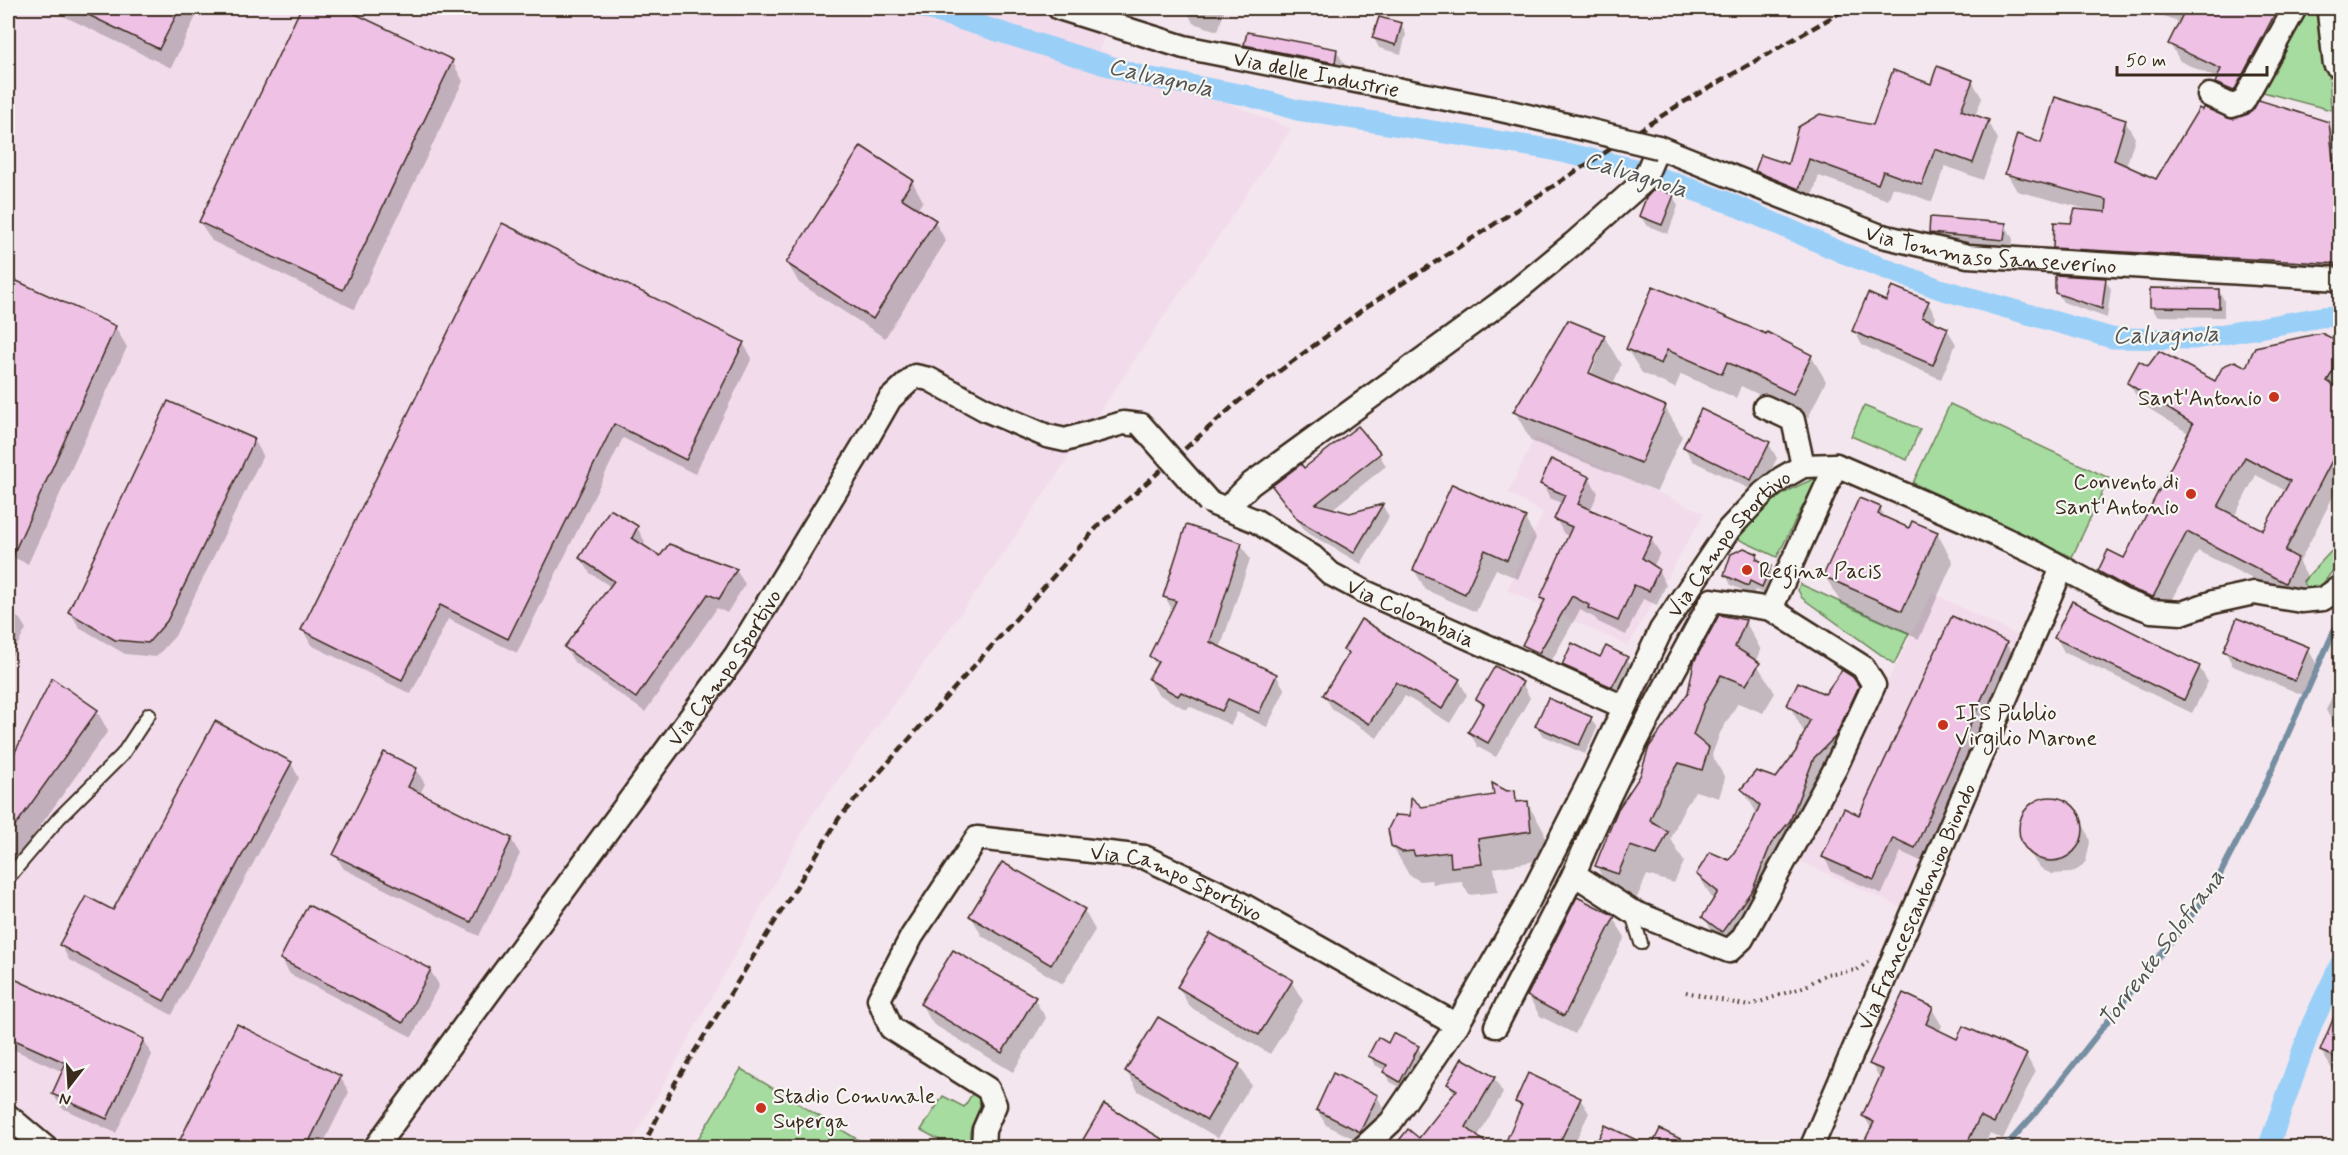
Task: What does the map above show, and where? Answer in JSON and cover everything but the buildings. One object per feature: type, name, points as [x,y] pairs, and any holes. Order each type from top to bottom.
[{"type":"main road","points":[[2334,8],[2340,61]]},
{"type":"street","name":"Via delle Industrie","points":[[1059,8],[1102,14],[1184,47],[1497,109],[1575,127],[1651,164]]},
{"type":"street","points":[[2209,95],[2232,106],[2243,102],[2295,8]]},
{"type":"street","points":[[1218,505],[1251,484],[1511,295],[1574,243],[1651,164]]},
{"type":"street","name":"Via Tommaso Sanseverino","points":[[1651,164],[1878,235],[1968,256],[2340,279]]},
{"type":"street","name":"Via Campo Sportivo","points":[[375,1148],[736,655],[890,399],[903,385],[915,376],[929,379],[986,410],[1047,436],[1065,440],[1123,423],[1141,425],[1218,505]]},
{"type":"street","points":[[1765,407],[1793,420],[1803,466]]},
{"type":"street","points":[[1771,609],[1836,465]]},
{"type":"street","name":"Via Campo Sportivo","points":[[1364,1148],[1391,1122],[1457,1025],[1528,902],[1661,630],[1729,529],[1763,493],[1782,478],[1803,466],[1836,465],[1964,520],[2122,600],[2151,611],[2182,613],[2213,602],[2254,593],[2301,601],[2323,599],[2340,587]]},
{"type":"street","name":"Via Colombaia","points":[[1218,505],[1256,521],[1313,557],[1331,574],[1363,591],[1624,707]]},
{"type":"street","name":"Via Francescantonioo Biondo","points":[[1812,1146],[2062,568]]},
{"type":"street","points":[[1496,1026],[1574,874],[1587,841],[1667,683],[1712,600],[1771,609],[1863,667],[1874,686],[1835,769],[1742,939],[1729,951],[1631,911],[1574,874]]},
{"type":"street","name":"Via Campo Sportivo","points":[[983,1148],[984,1130],[995,1106],[987,1089],[891,1028],[879,999],[912,936],[977,838],[1144,857],[1234,900],[1457,1025]]},
{"type":"street","points":[[8,1116],[46,1148]]},
{"type":"lane","points":[[8,878],[59,818],[122,755],[149,714]]},
{"type":"lane","points":[[1631,911],[1641,943]]},
{"type":"path","points":[[1686,992],[1748,1006],[1806,986],[1826,974],[1857,970],[1900,941]]},
{"type":"shaded area","points":[[8,8],[1119,8],[1099,49],[1291,129],[993,569],[812,815],[629,1147],[8,1147]]},
{"type":"shaded area","points":[[1535,437],[1704,513],[1628,646],[1507,590],[1543,513],[1508,493]]},
{"type":"shaded area","points":[[1932,593],[2023,638],[1907,910],[1799,861]]},
{"type":"green space","points":[[2309,11],[2320,16],[2327,35],[2331,110],[2263,92],[2298,25]]},
{"type":"green space","points":[[1950,404],[2109,478],[2072,557],[1913,483]]},
{"type":"green space","points":[[1864,406],[1920,429],[1907,460],[1851,436]]},
{"type":"green space","points":[[1817,478],[1777,557],[1738,539],[1772,502]]},
{"type":"green space","points":[[2340,542],[2340,561],[2322,585],[2307,588],[2303,581]]},
{"type":"green space","points":[[1800,584],[1909,633],[1894,664],[1802,598],[1798,590]]},
{"type":"green space","name":"Stadio Comunale Superga","points":[[741,1069],[870,1147],[693,1147]]},
{"type":"green space","points":[[974,1091],[978,1095],[980,1105],[971,1127],[971,1147],[952,1147],[921,1130],[943,1096],[964,1107]]},
{"type":"waterway","name":"Calvagnola","points":[[924,8],[1141,76],[1245,95],[1297,110],[1548,149],[1635,169],[1727,202],[1843,253],[1940,289],[2112,338],[2195,339],[2321,317],[2340,316]]},
{"type":"waterway","name":"Torrente Solofrana","points":[[2004,1148],[2033,1116],[2213,888],[2256,805],[2334,631]]},
{"type":"waterway","name":"Torrente Solofrana","points":[[2268,1148],[2312,1024],[2340,965]]},
{"type":"railway","points":[[642,1148],[675,1083],[839,818],[1100,524],[1239,401],[1366,307],[1677,106],[1848,8]]},
{"type":"place","name":"Sant'Antonio","points":[[2274,397]]},
{"type":"place","name":"Convento di Sant'Antonio","points":[[2191,494]]},
{"type":"place","name":"Regina Pacis","points":[[1747,570]]},
{"type":"place","name":"IIS Publio Virgilio Marone","points":[[1943,725]]},
{"type":"place","name":"Stadio Comunale Superga","points":[[761,1108]]}]
